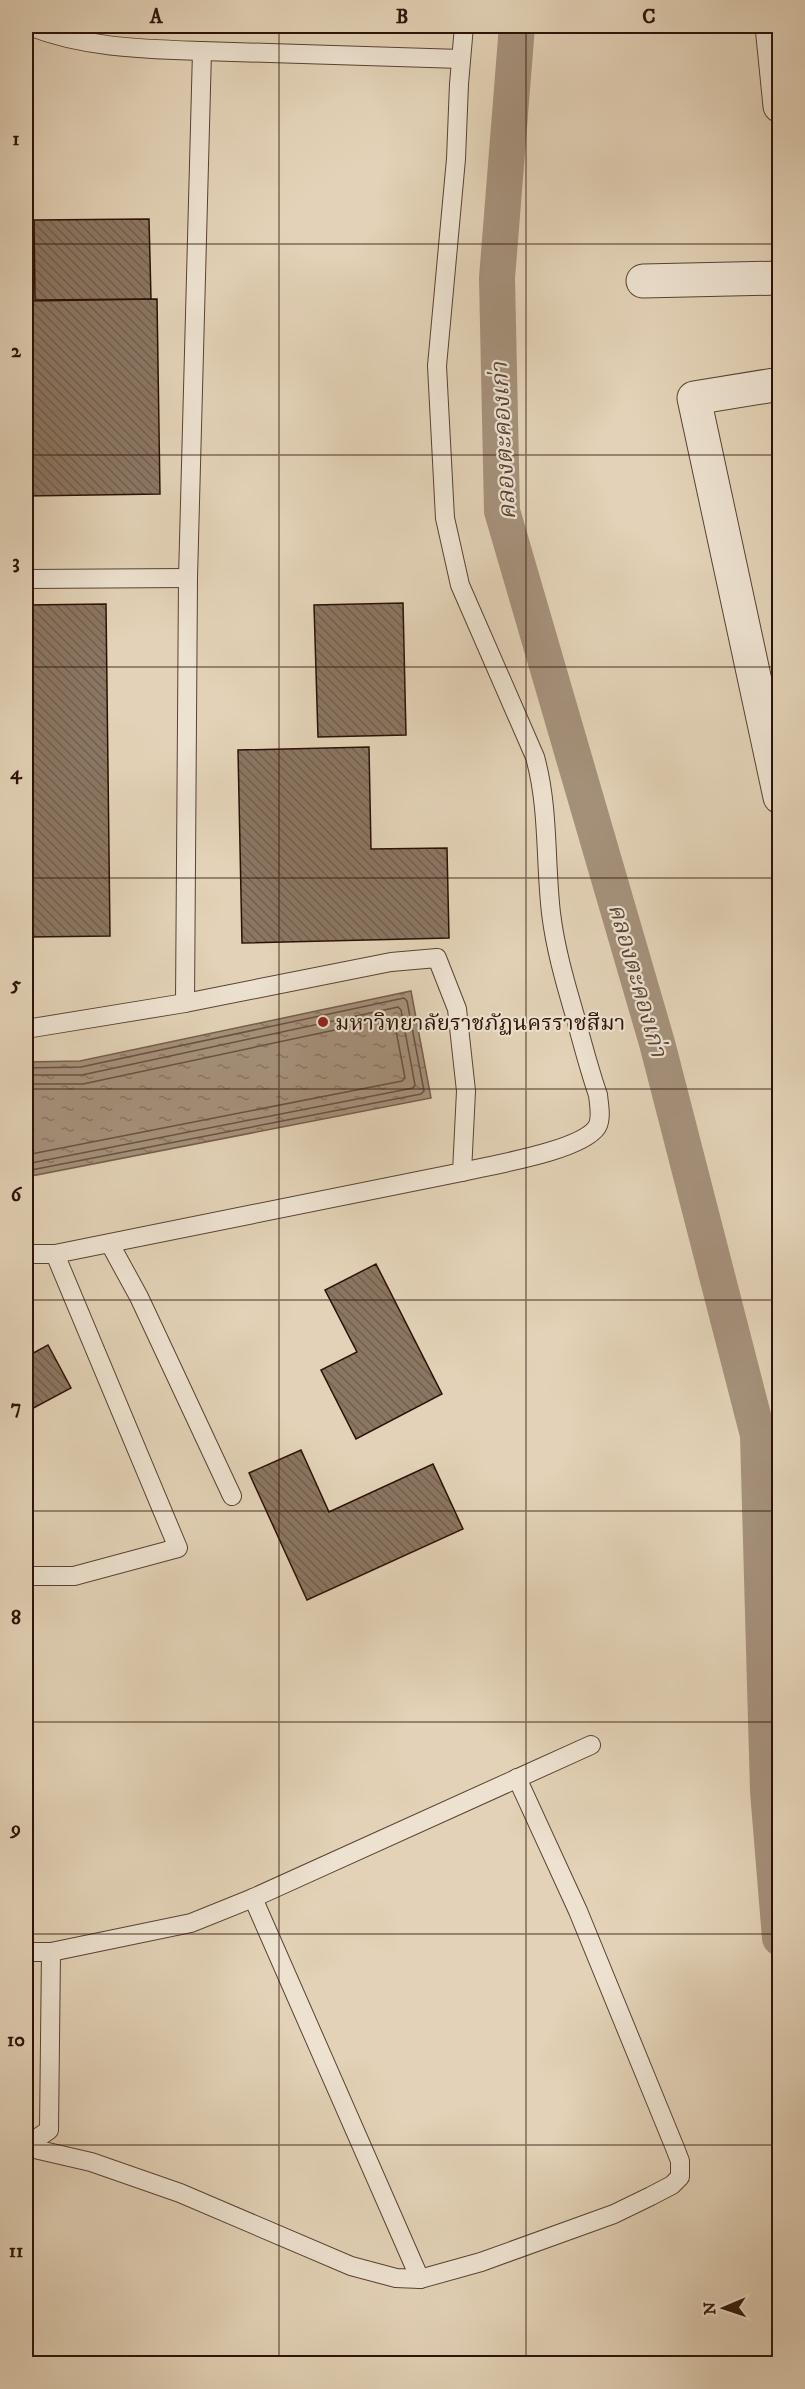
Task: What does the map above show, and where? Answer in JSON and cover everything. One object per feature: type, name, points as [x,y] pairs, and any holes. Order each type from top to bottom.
[{"type":"street","points":[[772,26],[780,106]]},
{"type":"street","points":[[643,281],[780,278]]},
{"type":"street","points":[[780,384],[694,398],[780,797]]},
{"type":"lane","points":[[29,26],[54,35],[122,48],[461,59]]},
{"type":"lane","points":[[26,1254],[55,1254],[110,1244],[462,1172],[551,1151],[583,1139],[595,1129],[599,1122],[598,1095],[565,980],[553,927],[546,870],[543,790],[535,757],[460,585],[445,518],[437,366],[456,159],[464,26]]},
{"type":"lane","points":[[185,1003],[188,578],[202,51]]},
{"type":"lane","points":[[26,579],[188,578]]},
{"type":"lane","points":[[26,1029],[185,1003],[391,962],[437,958],[457,1009],[466,1091],[462,1172]]},
{"type":"lane","points":[[110,1244],[139,1297],[232,1496]]},
{"type":"lane","points":[[26,1576],[74,1576],[178,1548],[55,1254]]},
{"type":"lane","points":[[26,1952],[51,1952],[191,1923],[253,1898],[591,1744]]},
{"type":"lane","points":[[26,2147],[92,2162],[180,2193],[351,2266],[396,2278],[420,2279],[481,2262],[614,2214],[672,2185],[681,2173],[680,2161],[578,1911],[517,1778]]},
{"type":"lane","points":[[253,1898],[420,2279]]},
{"type":"lane","points":[[26,2147],[49,2130],[51,1952]]},
{"type":"water","points":[[411,991],[431,1098],[26,1177],[26,1062],[80,1061]]},
{"type":"building","points":[[149,219],[151,299],[35,300],[34,220]]},
{"type":"building","points":[[157,299],[160,494],[26,496],[26,301]]},
{"type":"building","points":[[403,603],[406,735],[318,737],[314,605]]},
{"type":"building","points":[[106,604],[110,936],[29,937],[26,605]]},
{"type":"building","points":[[369,747],[371,849],[447,848],[449,938],[242,943],[238,750]]},
{"type":"building","points":[[376,1264],[442,1394],[356,1439],[321,1370],[357,1352],[325,1290]]},
{"type":"building","points":[[48,1345],[71,1388],[26,1412],[26,1357]]},
{"type":"building","points":[[301,1450],[329,1512],[433,1464],[463,1529],[307,1600],[249,1473]]},
{"type":"waterway","name":"คลองตะคองเก่า","points":[[517,26],[497,278],[502,511],[657,1043],[758,1435],[768,1791],[780,1938]]},
{"type":"place","name":"มหาวิทยาลัยราชภัฏนครราชสีมา","points":[[323,1022]]}]
